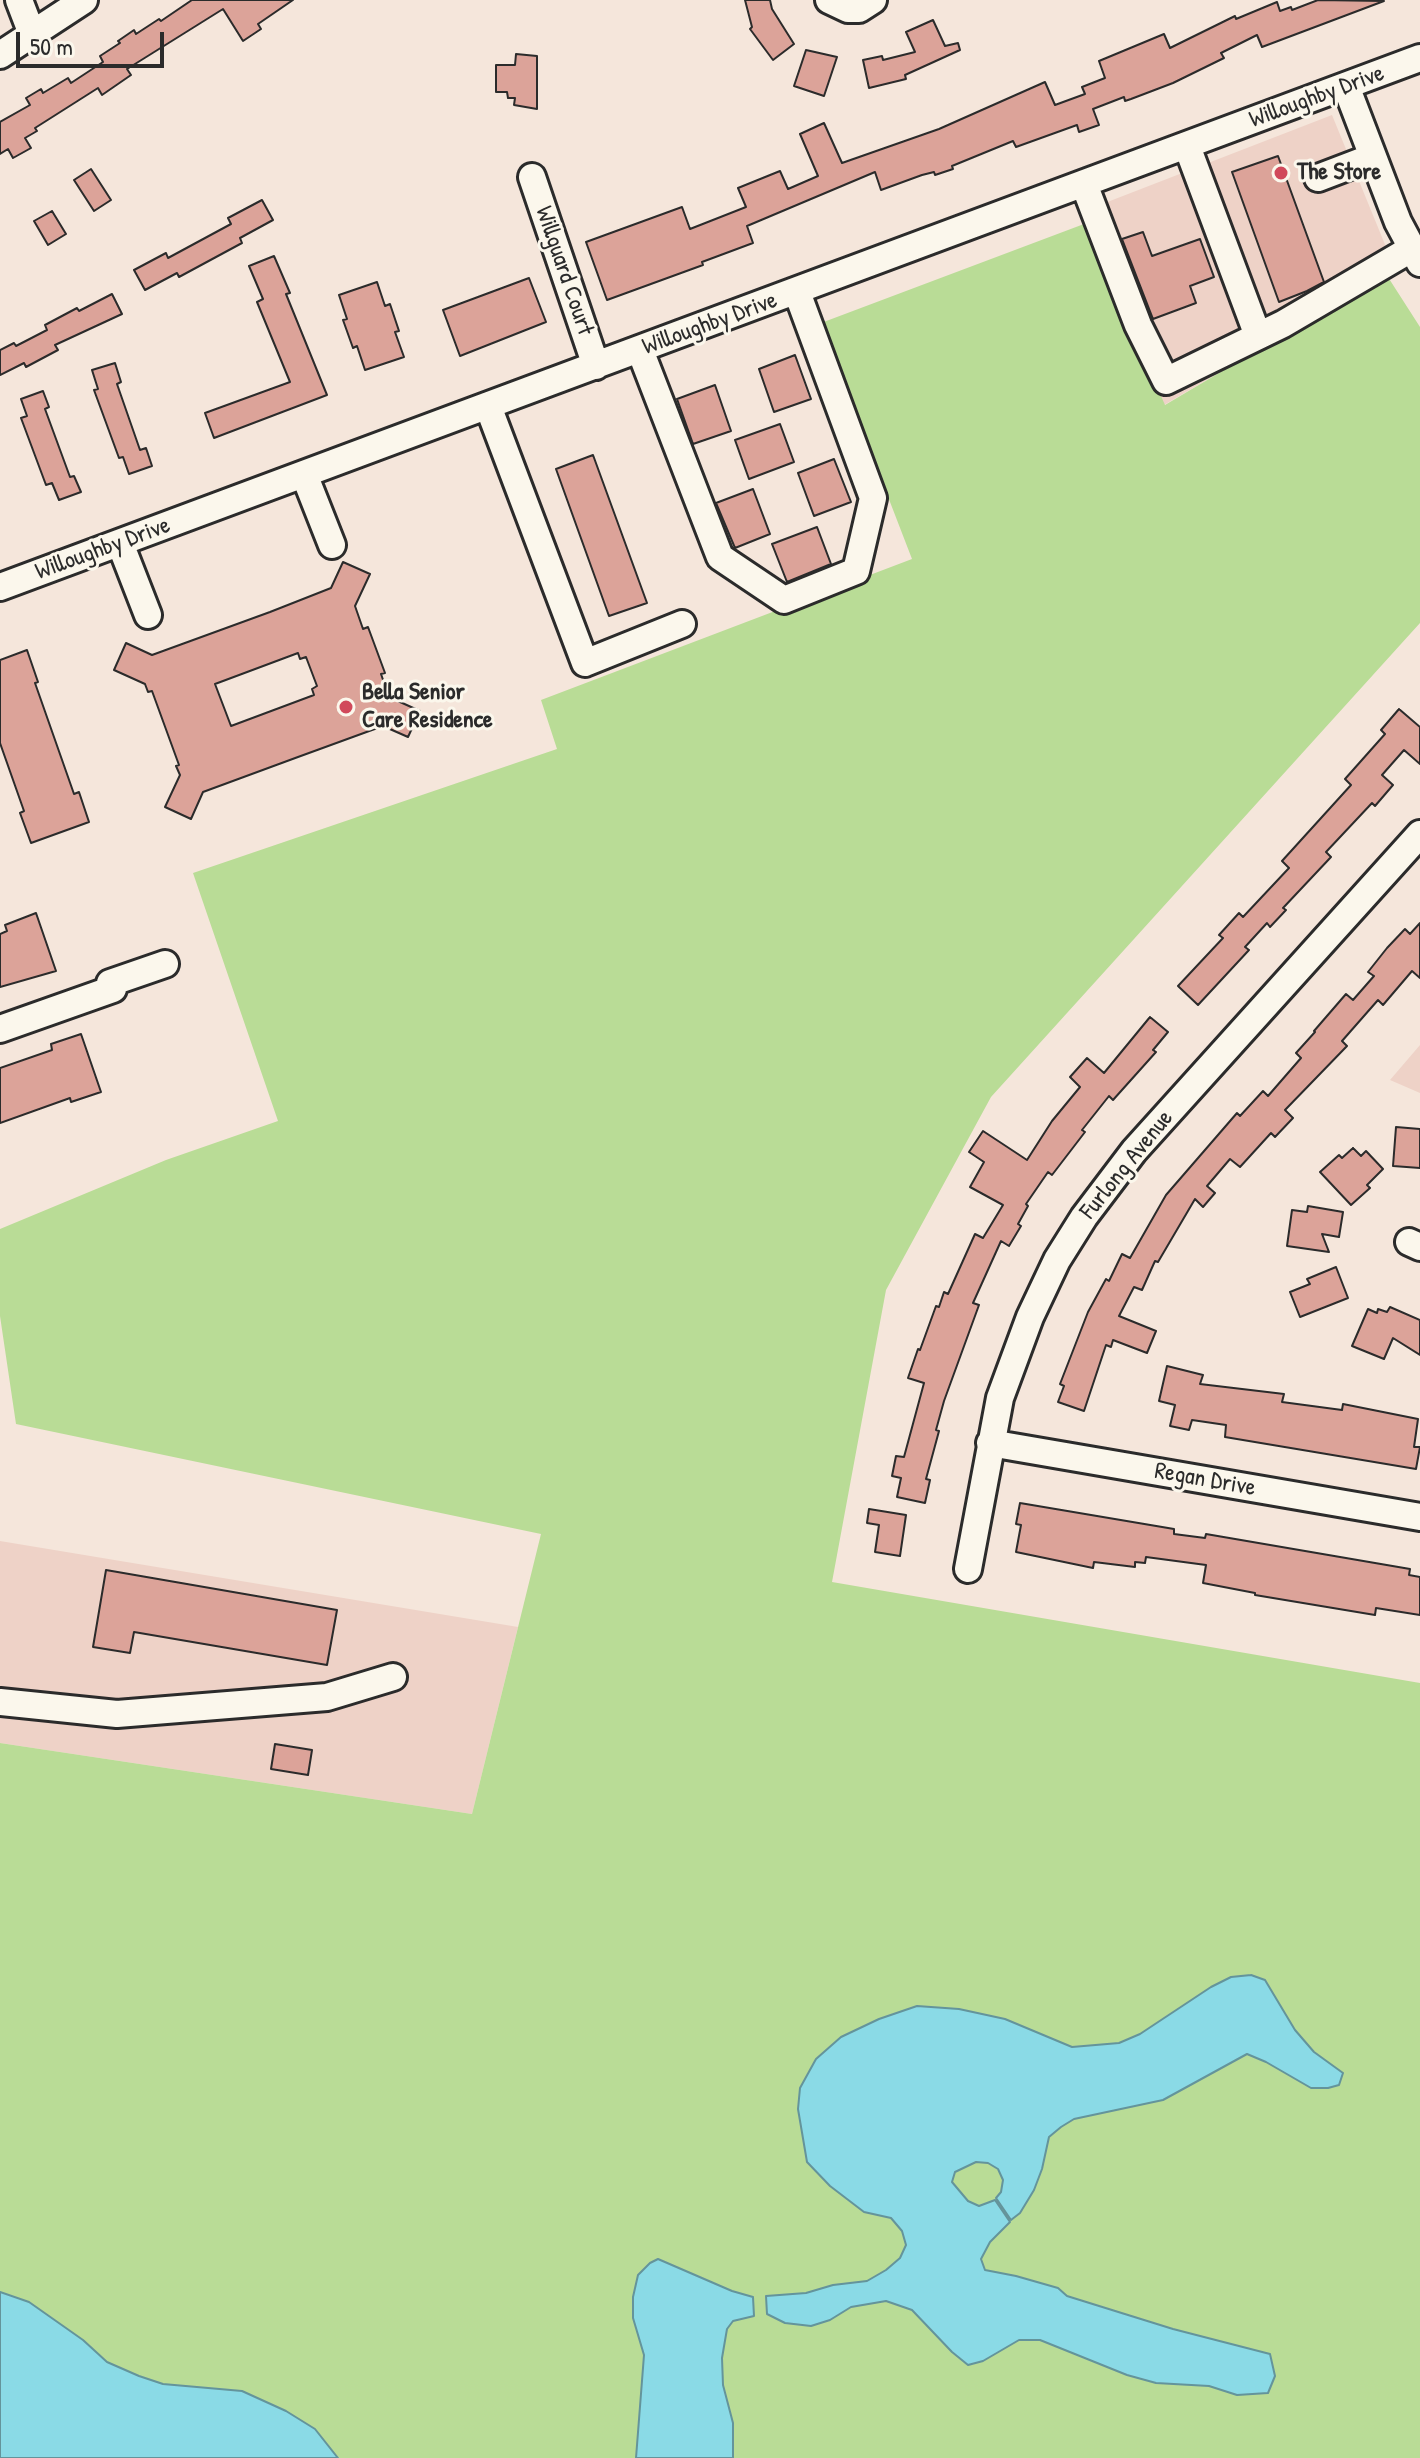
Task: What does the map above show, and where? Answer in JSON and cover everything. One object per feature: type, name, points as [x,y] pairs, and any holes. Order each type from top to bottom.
[{"type":"street","points":[[19,0],[32,34]]},
{"type":"street","points":[[0,55],[84,0]]},
{"type":"street","points":[[829,0],[848,9],[859,9],[873,0]]},
{"type":"street","name":"Willoughby Drive","points":[[0,587],[1420,58]]},
{"type":"street","points":[[1084,184],[1133,313],[1166,381],[1416,256],[1346,86]]},
{"type":"street","points":[[1187,146],[1258,336]]},
{"type":"street","points":[[1318,178],[1373,157]]},
{"type":"street","name":"Willguard Court","points":[[532,177],[596,366]]},
{"type":"street","points":[[640,350],[720,557],[784,600],[856,571],[873,498],[797,292]]},
{"type":"street","points":[[488,406],[585,663],[682,624]]},
{"type":"street","points":[[304,474],[332,545]]},
{"type":"street","points":[[120,543],[148,615]]},
{"type":"street","name":"Furlong Avenue","points":[[968,1569],[1000,1398],[1043,1287],[1084,1217],[1134,1151],[1420,834]]},
{"type":"street","points":[[0,1029],[165,964]]},
{"type":"street","name":"Regan Drive","points":[[990,1443],[1420,1517]]},
{"type":"street","points":[[0,1702],[117,1714],[327,1697],[393,1677]]},
{"type":"shaded area","points":[[1332,115],[1395,269],[1164,405],[1079,213]]},
{"type":"shaded area","points":[[1420,1045],[1420,1093],[1390,1080]]},
{"type":"shaded area","points":[[0,1541],[518,1627],[472,1814],[0,1743]]},
{"type":"green space","points":[[1084,224],[1165,405],[1386,274],[1420,327],[1420,623],[991,1097],[886,1290],[832,1582],[1420,1683],[1420,2458],[0,2458],[0,1743],[472,1814],[541,1534],[16,1424],[0,1316],[0,1229],[166,1160],[278,1121],[193,873],[557,749],[541,700],[912,559],[821,323]]},
{"type":"water","points":[[1251,1975],[1265,1980],[1295,2030],[1314,2052],[1343,2073],[1339,2085],[1311,2088],[1247,2054],[1163,2100],[1074,2119],[1061,2127],[1049,2137],[1034,2190],[1020,2213],[1011,2220],[996,2198],[1001,2192],[1003,2180],[998,2169],[988,2163],[976,2162],[955,2172],[952,2182],[968,2201],[979,2206],[995,2200],[1010,2222],[990,2242],[981,2259],[985,2270],[1058,2288],[1067,2296],[1173,2329],[1270,2354],[1275,2376],[1268,2393],[1237,2395],[1209,2386],[1156,2383],[1127,2375],[1040,2340],[1019,2340],[983,2361],[968,2365],[912,2310],[886,2301],[851,2307],[830,2320],[811,2326],[785,2323],[767,2314],[766,2296],[806,2293],[833,2285],[867,2281],[900,2258],[906,2245],[902,2231],[891,2218],[864,2212],[830,2186],[807,2162],[798,2109],[800,2088],[816,2059],[841,2037],[917,2006],[959,2009],[1005,2019],[1072,2047],[1119,2043],[1140,2034],[1211,1987],[1231,1977]]},
{"type":"water","points":[[658,2259],[753,2297],[754,2316],[733,2321],[727,2329],[722,2358],[723,2385],[733,2423],[733,2458],[636,2458],[644,2355],[633,2318],[633,2297],[638,2275]]},
{"type":"water","points":[[0,2292],[29,2302],[83,2340],[107,2362],[139,2376],[163,2384],[242,2391],[286,2411],[315,2429],[338,2458],[0,2458]]},
{"type":"building","points":[[192,0],[293,0],[258,24],[261,29],[243,41],[223,9],[127,69],[131,75],[102,95],[98,88],[35,128],[37,131],[25,138],[31,148],[13,158],[8,149],[0,154],[0,122],[30,105],[26,98],[41,89],[43,93],[68,78],[71,83],[103,62],[100,56],[134,30],[136,34]]},
{"type":"building","points":[[745,0],[770,0],[772,9],[794,44],[773,60],[750,29]]},
{"type":"building","points":[[1318,0],[1384,1],[1262,47],[1257,35],[1221,53],[1224,58],[1173,83],[1093,109],[1099,125],[1079,132],[1077,125],[1016,147],[1013,141],[952,166],[953,169],[935,175],[934,172],[922,175],[881,190],[875,172],[747,226],[753,243],[607,300],[586,242],[682,207],[690,229],[746,207],[738,188],[780,171],[788,189],[818,176],[800,134],[824,123],[842,163],[939,129],[1045,82],[1055,105],[1085,94],[1082,87],[1105,78],[1099,61],[1164,34],[1170,48],[1235,16],[1236,19],[1277,2],[1280,11]]},
{"type":"building","points":[[933,20],[945,46],[958,43],[960,50],[905,75],[906,79],[869,88],[863,60],[882,56],[883,60],[915,52],[906,32]]},
{"type":"building","points":[[806,50],[837,57],[824,96],[794,86]]},
{"type":"building","points":[[516,54],[537,56],[537,109],[514,105],[515,98],[508,98],[507,92],[496,92],[496,65],[515,65]]},
{"type":"building","points":[[1278,156],[1324,282],[1279,302],[1232,172]]},
{"type":"building","points":[[91,169],[111,200],[94,211],[74,180]]},
{"type":"building","points":[[262,200],[273,220],[240,238],[242,243],[179,277],[177,273],[145,290],[134,270],[166,253],[168,258],[231,224],[228,218]]},
{"type":"building","points":[[52,211],[66,234],[48,245],[34,221]]},
{"type":"building","points":[[1143,232],[1152,256],[1200,239],[1214,277],[1190,286],[1196,303],[1153,319],[1122,239]]},
{"type":"building","points":[[274,256],[327,395],[214,438],[205,413],[290,382],[257,302],[263,299],[249,266]]},
{"type":"building","points":[[529,278],[546,322],[460,356],[443,310]]},
{"type":"building","points":[[377,282],[385,306],[390,304],[404,357],[365,370],[343,320],[347,319],[339,295]]},
{"type":"building","points":[[112,294],[122,314],[55,345],[58,350],[26,367],[24,363],[0,375],[0,350],[14,343],[16,346],[47,330],[45,325]]},
{"type":"building","points":[[795,355],[811,399],[774,412],[759,369]]},
{"type":"building","points":[[115,363],[121,382],[117,384],[140,450],[146,448],[152,466],[129,474],[123,457],[119,458],[94,390],[98,389],[92,370]]},
{"type":"building","points":[[715,385],[731,431],[693,444],[677,399]]},
{"type":"building","points":[[43,391],[49,407],[45,409],[70,477],[74,476],[81,492],[59,500],[52,483],[46,485],[21,418],[27,416],[21,399]]},
{"type":"building","points":[[780,424],[794,462],[749,479],[735,440]]},
{"type":"building","points":[[593,455],[647,603],[609,616],[556,469]]},
{"type":"building","points":[[834,459],[851,502],[814,516],[798,473]]},
{"type":"building","points":[[753,489],[770,534],[735,548],[716,503]]},
{"type":"building","points":[[817,527],[831,564],[787,582],[772,544]]},
{"type":"building","name":"Bella Senior Care Residence","points":[[343,562],[370,574],[355,606],[363,629],[368,627],[385,673],[381,674],[389,697],[420,711],[408,737],[383,726],[203,792],[191,819],[165,807],[180,775],[176,766],[179,765],[152,691],[148,692],[145,684],[114,670],[126,643],[152,655],[331,588]],"holes":[[[298,653],[300,659],[306,657],[317,686],[312,689],[314,695],[231,726],[215,684]]]},
{"type":"building","points":[[27,650],[38,682],[35,683],[74,794],[79,792],[89,822],[31,843],[20,813],[24,811],[0,743],[0,660]]},
{"type":"building","points":[[1399,709],[1420,727],[1420,764],[1404,750],[1382,775],[1393,785],[1326,852],[1331,857],[1283,908],[1286,910],[1270,927],[1267,923],[1245,947],[1249,950],[1198,1005],[1178,986],[1223,938],[1219,935],[1239,913],[1243,917],[1289,868],[1282,861],[1351,785],[1345,779],[1385,734],[1381,730]]},
{"type":"building","points":[[36,913],[56,971],[0,987],[0,934],[7,931],[5,925]]},
{"type":"building","points":[[1420,923],[1420,978],[1412,971],[1383,1005],[1378,1000],[1342,1041],[1347,1046],[1285,1110],[1293,1118],[1275,1137],[1271,1133],[1240,1167],[1230,1159],[1207,1186],[1215,1193],[1203,1207],[1195,1199],[1158,1262],[1155,1261],[1142,1290],[1134,1287],[1119,1316],[1156,1331],[1147,1353],[1113,1340],[1111,1347],[1106,1345],[1084,1411],[1058,1402],[1064,1386],[1060,1384],[1088,1312],[1106,1279],[1109,1281],[1122,1254],[1130,1258],[1166,1195],[1237,1113],[1240,1116],[1263,1091],[1268,1096],[1301,1058],[1296,1053],[1346,994],[1353,1000],[1374,976],[1368,972],[1387,948],[1405,929],[1410,934]]},
{"type":"building","points":[[1150,1017],[1168,1032],[1153,1050],[1156,1052],[1113,1100],[1109,1096],[1052,1175],[1048,1172],[1026,1204],[1028,1206],[1018,1224],[1021,1226],[1009,1246],[1001,1241],[973,1303],[979,1305],[944,1401],[926,1479],[930,1480],[925,1503],[897,1497],[901,1478],[892,1476],[896,1456],[904,1457],[924,1383],[908,1378],[918,1349],[936,1306],[939,1307],[944,1292],[948,1294],[975,1234],[983,1238],[1003,1205],[970,1187],[984,1162],[969,1152],[983,1131],[1027,1160],[1052,1121],[1080,1087],[1070,1077],[1087,1058],[1104,1073]]},
{"type":"building","points":[[81,1034],[101,1092],[71,1102],[70,1098],[0,1123],[0,1068],[52,1050],[51,1044]]},
{"type":"building","points":[[1396,1127],[1420,1129],[1420,1168],[1393,1166]]},
{"type":"building","points":[[1353,1148],[1361,1156],[1366,1151],[1383,1169],[1367,1185],[1370,1188],[1351,1205],[1320,1172],[1339,1155],[1342,1158]]},
{"type":"building","points":[[1308,1206],[1343,1212],[1339,1237],[1322,1234],[1329,1252],[1287,1246],[1292,1210],[1307,1212]]},
{"type":"building","points":[[1336,1267],[1348,1298],[1300,1317],[1290,1292],[1310,1284],[1307,1279]]},
{"type":"building","points":[[1390,1307],[1420,1320],[1420,1355],[1393,1338],[1384,1359],[1352,1346],[1368,1309],[1377,1313],[1378,1309],[1387,1312]]},
{"type":"building","points":[[1167,1366],[1203,1375],[1200,1384],[1284,1394],[1282,1402],[1342,1410],[1343,1404],[1418,1419],[1414,1447],[1420,1447],[1416,1469],[1225,1437],[1226,1425],[1192,1420],[1189,1430],[1170,1426],[1175,1405],[1159,1401]]},
{"type":"building","points":[[1020,1503],[1174,1529],[1174,1534],[1205,1538],[1206,1534],[1410,1569],[1409,1575],[1420,1577],[1420,1615],[1376,1608],[1375,1615],[1203,1583],[1206,1565],[1146,1557],[1145,1563],[1135,1562],[1135,1567],[1094,1562],[1093,1568],[1016,1552],[1021,1525],[1016,1524]]},
{"type":"building","points":[[869,1509],[906,1515],[900,1556],[875,1552],[879,1525],[867,1523]]},
{"type":"building","points":[[106,1570],[337,1610],[327,1665],[134,1632],[130,1653],[93,1647]]},
{"type":"building","points":[[275,1744],[312,1750],[308,1775],[271,1769]]},
{"type":"place","name":"The Store","points":[[1281,173]]},
{"type":"place","name":"Bella Senior Care Residence","points":[[346,707]]}]
